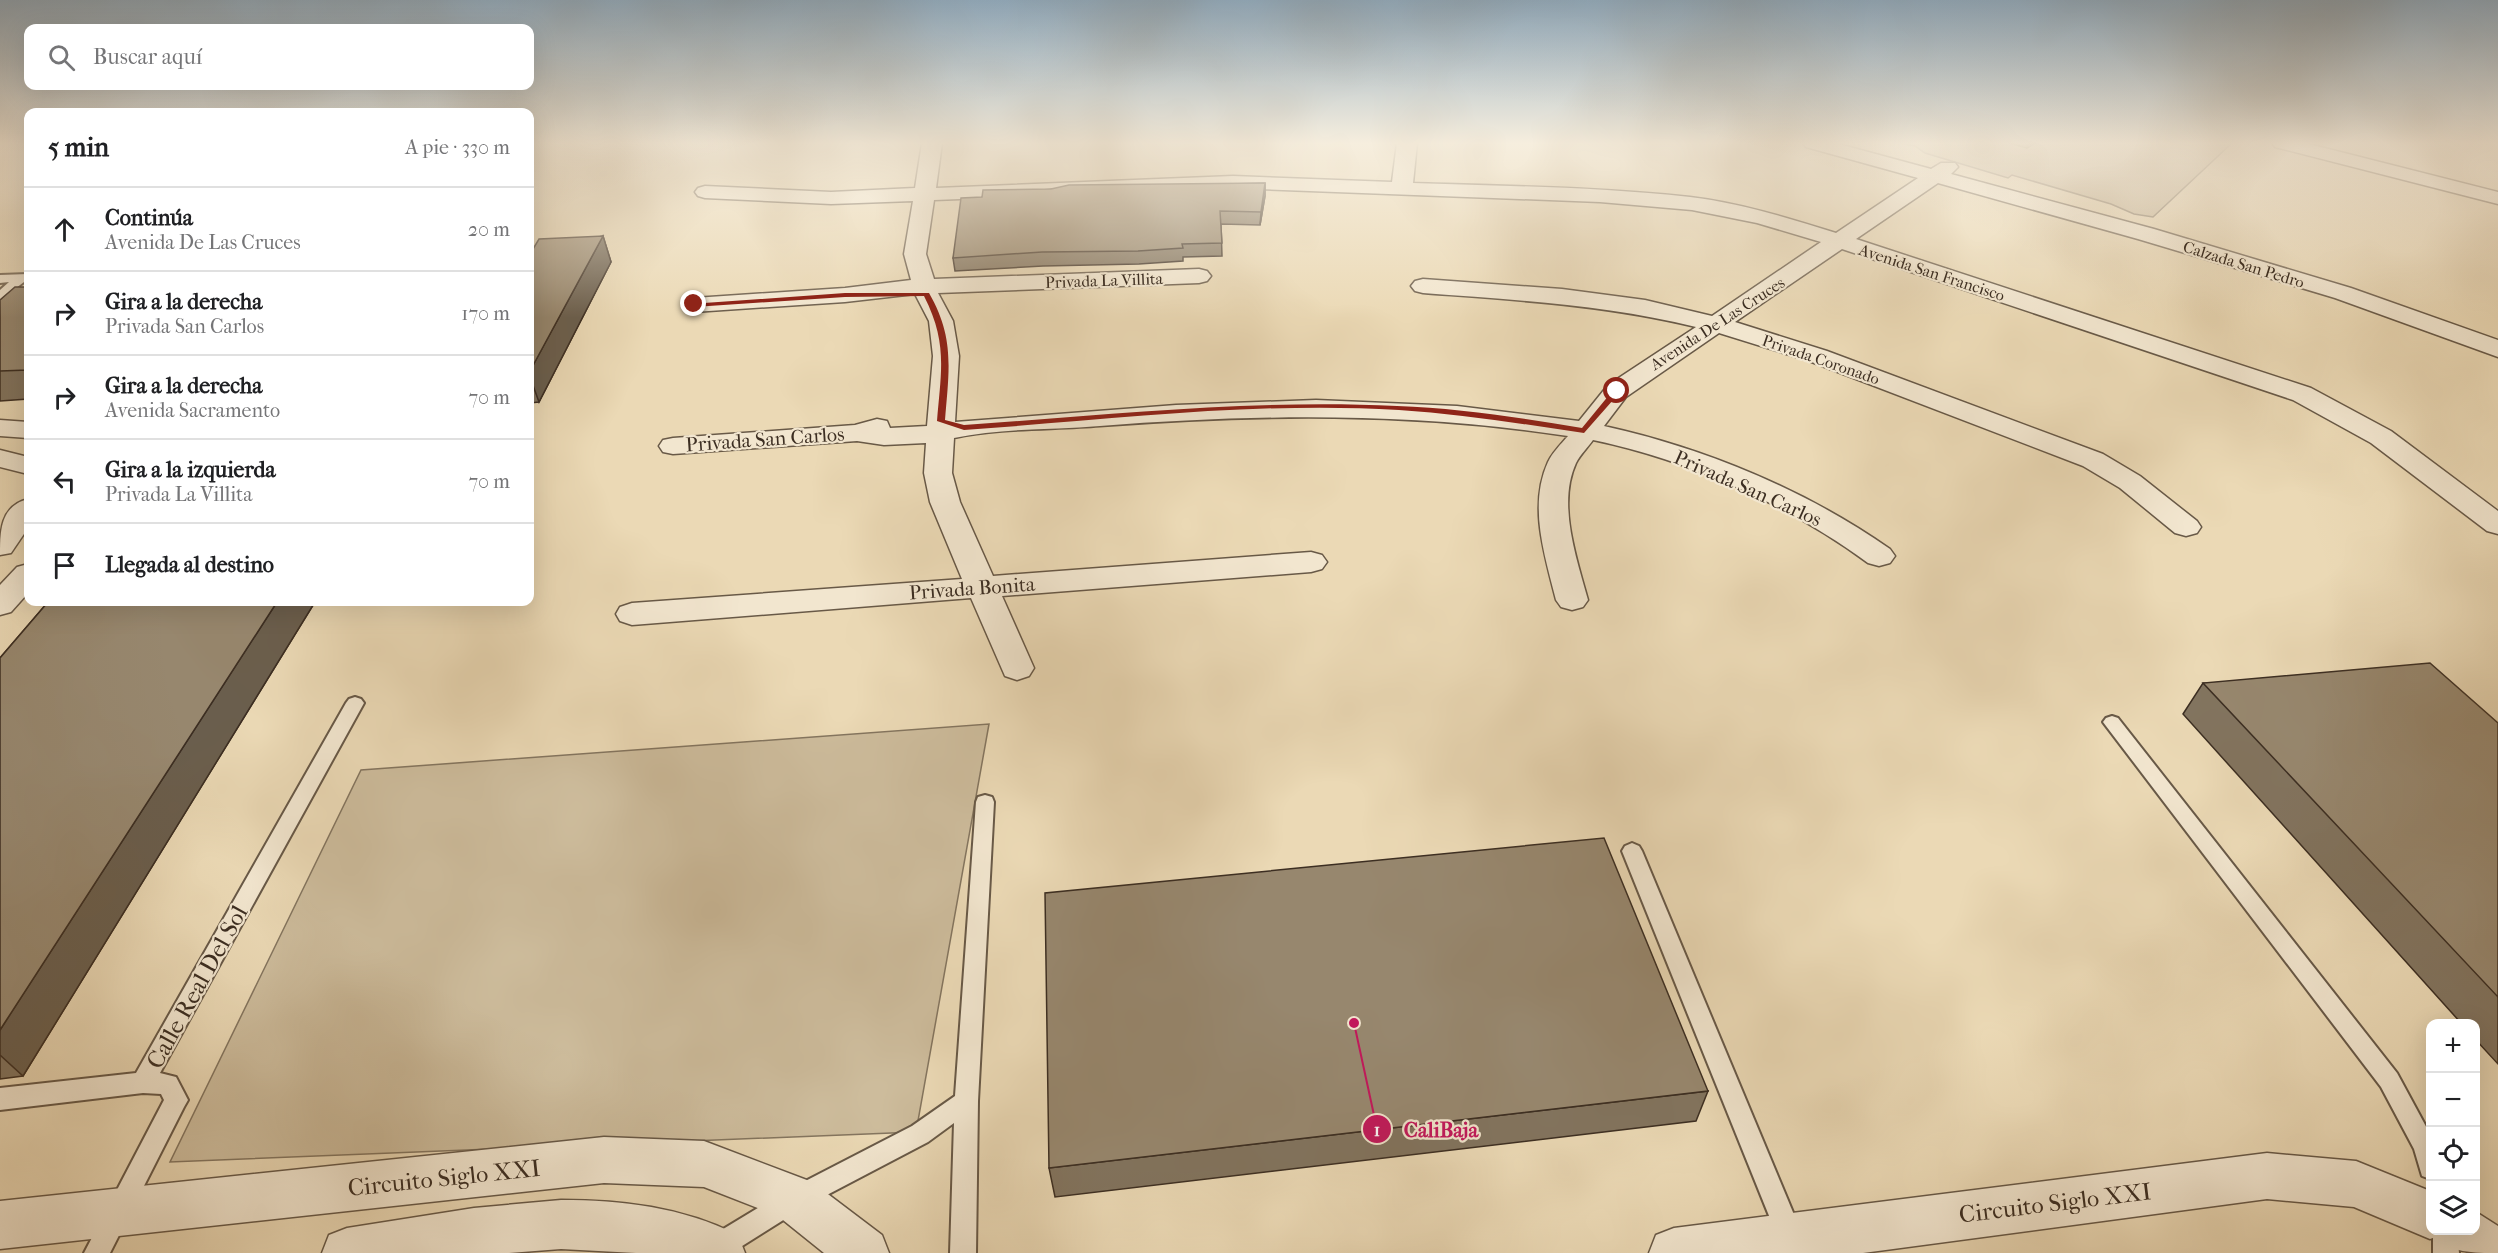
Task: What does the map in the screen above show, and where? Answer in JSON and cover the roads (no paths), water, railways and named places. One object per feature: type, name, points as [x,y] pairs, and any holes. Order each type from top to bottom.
[{"type":"street","points":[[922,201],[915,254],[925,290],[940,321],[946,356],[948,428],[938,473],[945,502],[1017,668]]},
{"type":"street","name":"Avenida San Francisco","points":[[1663,201],[1692,204],[1761,217],[2302,394],[2343,414],[2381,438],[2498,525]]},
{"type":"street","name":"Avenida De Las Cruces","points":[[1572,600],[1556,538],[1554,498],[1562,462],[1584,430],[1617,391],[1898,201]]},
{"type":"street","name":"Calzada San Pedro","points":[[2049,201],[2149,230],[2354,297],[2488,336]]},
{"type":"street","name":"Privada La Villita","points":[[694,304],[925,290],[985,290],[1009,284],[1199,276]]},
{"type":"street","name":"Privada Coronado","points":[[1423,286],[1562,296],[1645,307],[1715,324],[1818,356],[2093,460],[2130,482],[2187,527]]},
{"type":"street","name":"Privada San Carlos","points":[[673,446],[857,433],[877,437],[948,428],[1254,408],[1325,406],[1398,408],[1492,417],[1584,430],[1630,440],[1702,464],[1781,499],[1840,530],[1879,556]]},
{"type":"street","points":[[0,428],[24,430]]},
{"type":"street","points":[[0,458],[24,465]]},
{"type":"street","points":[[0,546],[24,513]]},
{"type":"street","name":"Privada Bonita","points":[[632,614],[1311,562]]},
{"type":"street","points":[[0,605],[24,578]]},
{"type":"street","name":"Circuito Siglo XXI","points":[[0,1225],[107,1233],[604,1160],[704,1164],[795,1199],[864,1253]]},
{"type":"street","name":"Circuito Siglo XXI","points":[[1689,1252],[1794,1246],[2267,1176],[2356,1184],[2426,1213]]},
{"type":"street","points":[[347,1253],[528,1227],[599,1222],[657,1230],[716,1251]]},
{"type":"street","points":[[2467,1235],[2494,1253]]},
{"type":"lane","points":[[0,279],[24,278]]},
{"type":"lane","points":[[0,296],[24,279]]},
{"type":"lane","name":"Calle Real Del Sol","points":[[107,1233],[176,1100],[168,1084],[144,1083],[355,703]]},
{"type":"lane","points":[[2112,722],[2389,1080],[2426,1151]]},
{"type":"lane","points":[[963,1253],[966,1101],[985,802]]},
{"type":"lane","points":[[1632,851],[1794,1246]]},
{"type":"lane","points":[[0,1099],[144,1083]]},
{"type":"lane","points":[[716,1251],[795,1199],[886,1154],[920,1134],[966,1101]]},
{"type":"lane","points":[[2445,1235],[2446,1253]]},
{"type":"place","name":"CaliBaja","points":[[1354,1023]]}]
